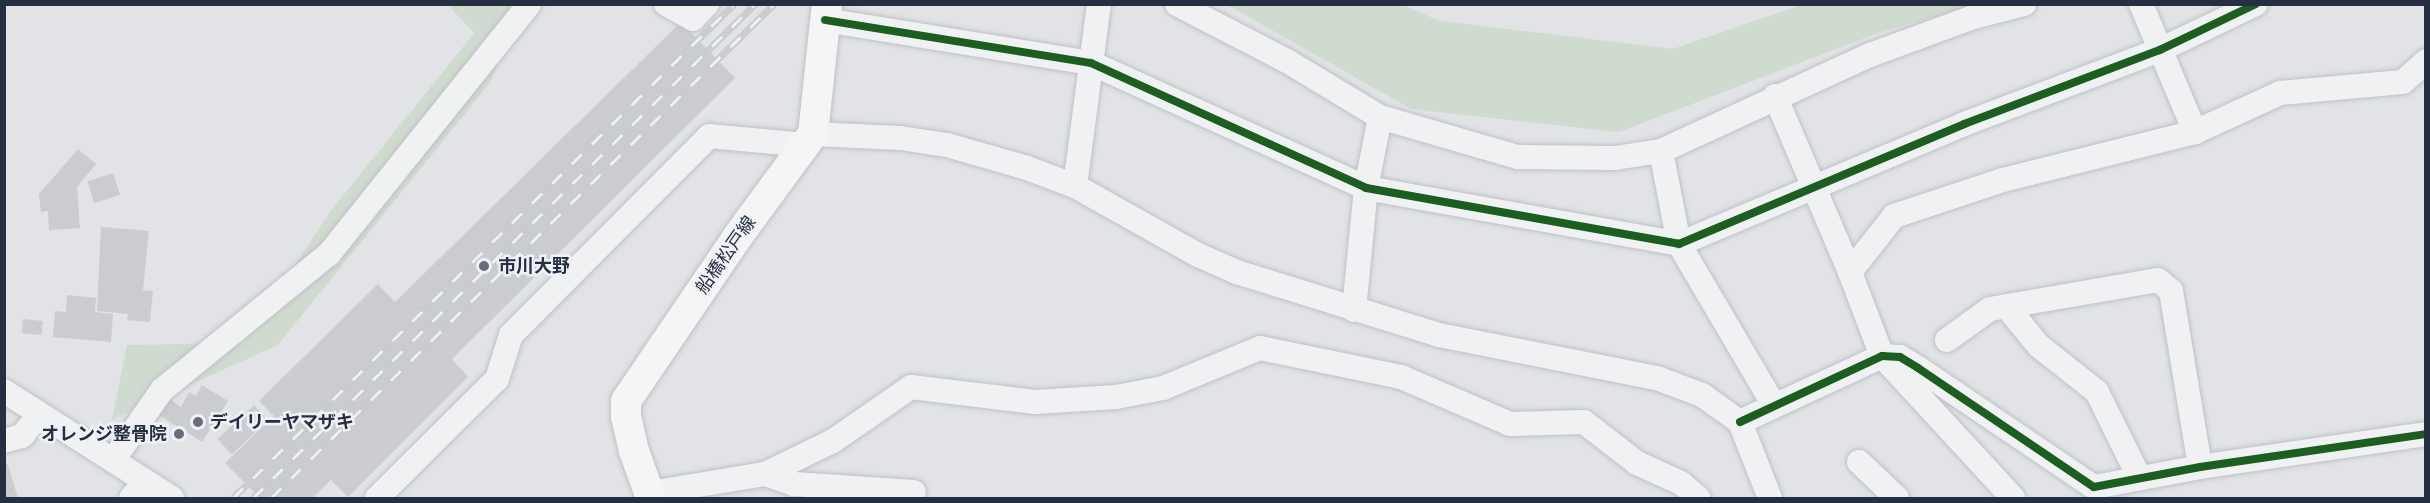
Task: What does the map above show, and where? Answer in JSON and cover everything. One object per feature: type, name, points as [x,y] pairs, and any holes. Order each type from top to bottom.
[{"type":"main road","points":[[809,140],[826,12]]},
{"type":"main road","name":"船橋松戸線","points":[[650,496],[634,451],[626,417],[626,401],[738,236],[809,140]]},
{"type":"street","points":[[114,459],[162,390],[329,254],[530,4]]},
{"type":"street","points":[[666,4],[697,9]]},
{"type":"street","points":[[1075,186],[1099,4]]},
{"type":"street","points":[[1177,4],[1287,61],[1380,117],[1518,157],[1615,158],[1661,152],[1775,96],[1901,44],[1974,17],[2024,4]]},
{"type":"street","points":[[2141,4],[2195,132]]},
{"type":"street","points":[[826,12],[1091,63],[1366,188],[1679,244],[1964,124],[2160,50],[2256,4]]},
{"type":"street","points":[[1850,272],[1894,216],[2003,180],[2195,132],[2280,93],[2403,82],[2426,61]]},
{"type":"street","points":[[1775,96],[1850,272],[1882,356],[2013,498]]},
{"type":"street","points":[[1354,310],[1366,188],[1380,117]]},
{"type":"street","points":[[377,498],[497,379],[511,335],[709,136],[809,140],[900,138],[947,145],[1075,186],[1198,255],[1354,310],[1439,335],[1657,378],[1702,395],[1740,422],[1771,496]]},
{"type":"street","points":[[1661,152],[1679,244],[1774,405]]},
{"type":"street","points":[[1947,340],[1990,309],[2158,280],[2171,291],[2200,466]]},
{"type":"street","points":[[2006,306],[2039,346],[2097,392],[2139,477]]},
{"type":"street","points":[[650,496],[765,474],[833,441],[911,387],[1035,402],[1116,398],[1163,388],[1260,348],[1401,377],[1510,424],[1584,422],[1637,464],[1681,483],[1698,498]]},
{"type":"street","points":[[1740,422],[1882,356],[1900,357],[1918,368],[2094,487],[2200,466],[2426,434]]},
{"type":"street","points":[[4,391],[114,459],[138,490],[172,498]]},
{"type":"street","points":[[4,441],[22,436],[40,414]]},
{"type":"street","points":[[1859,462],[1897,498]]},
{"type":"street","points":[[765,474],[794,484],[914,492]]},
{"type":"shaded area","points":[[448,5],[525,5],[489,84],[278,345],[112,420],[127,345],[243,343],[330,212],[474,33]]},
{"type":"shaded area","points":[[1227,5],[1402,5],[1440,21],[1673,49],[1801,5],[1975,5],[1878,33],[1619,132],[1411,109]]},
{"type":"building","name":"市川大野","points":[[681,22],[735,78],[452,359],[468,377],[348,497],[331,480],[312,498],[260,498],[225,463],[274,416],[259,401],[378,284],[395,302]]},
{"type":"building","points":[[78,149],[96,164],[77,187],[80,228],[49,230],[48,211],[41,212],[39,194]]},
{"type":"building","points":[[113,173],[120,195],[94,203],[87,181]]},
{"type":"building","points":[[101,227],[149,231],[143,290],[153,291],[150,322],[127,320],[128,314],[97,311]]},
{"type":"building","points":[[67,295],[96,298],[95,312],[113,314],[111,342],[53,337],[55,311],[66,312]]},
{"type":"building","points":[[23,319],[43,321],[41,335],[22,333]]},
{"type":"building","points":[[202,385],[228,401],[202,442],[159,415],[169,399],[181,407],[189,392],[196,396]]},
{"type":"building","points":[[254,405],[268,420],[232,454],[217,439]]},
{"type":"building","points":[[4,463],[8,465],[18,498],[4,498]]},
{"type":"railway","points":[[233,498],[734,4]]},
{"type":"railway","points":[[253,498],[755,4]]},
{"type":"railway","points":[[271,498],[774,4]]},
{"type":"cycle path","points":[[825,20],[1091,63],[1366,188],[1679,244],[1964,124],[2160,50],[2256,4]]},
{"type":"cycle path","points":[[1740,422],[1882,356],[1900,357],[1918,368],[2094,487],[2200,467],[2426,434]]},
{"type":"place","name":"市川大野","points":[[484,266]]},
{"type":"place","name":"デイリーヤマザキ","points":[[198,422]]},
{"type":"place","name":"オレンジ整骨院","points":[[179,434]]}]
